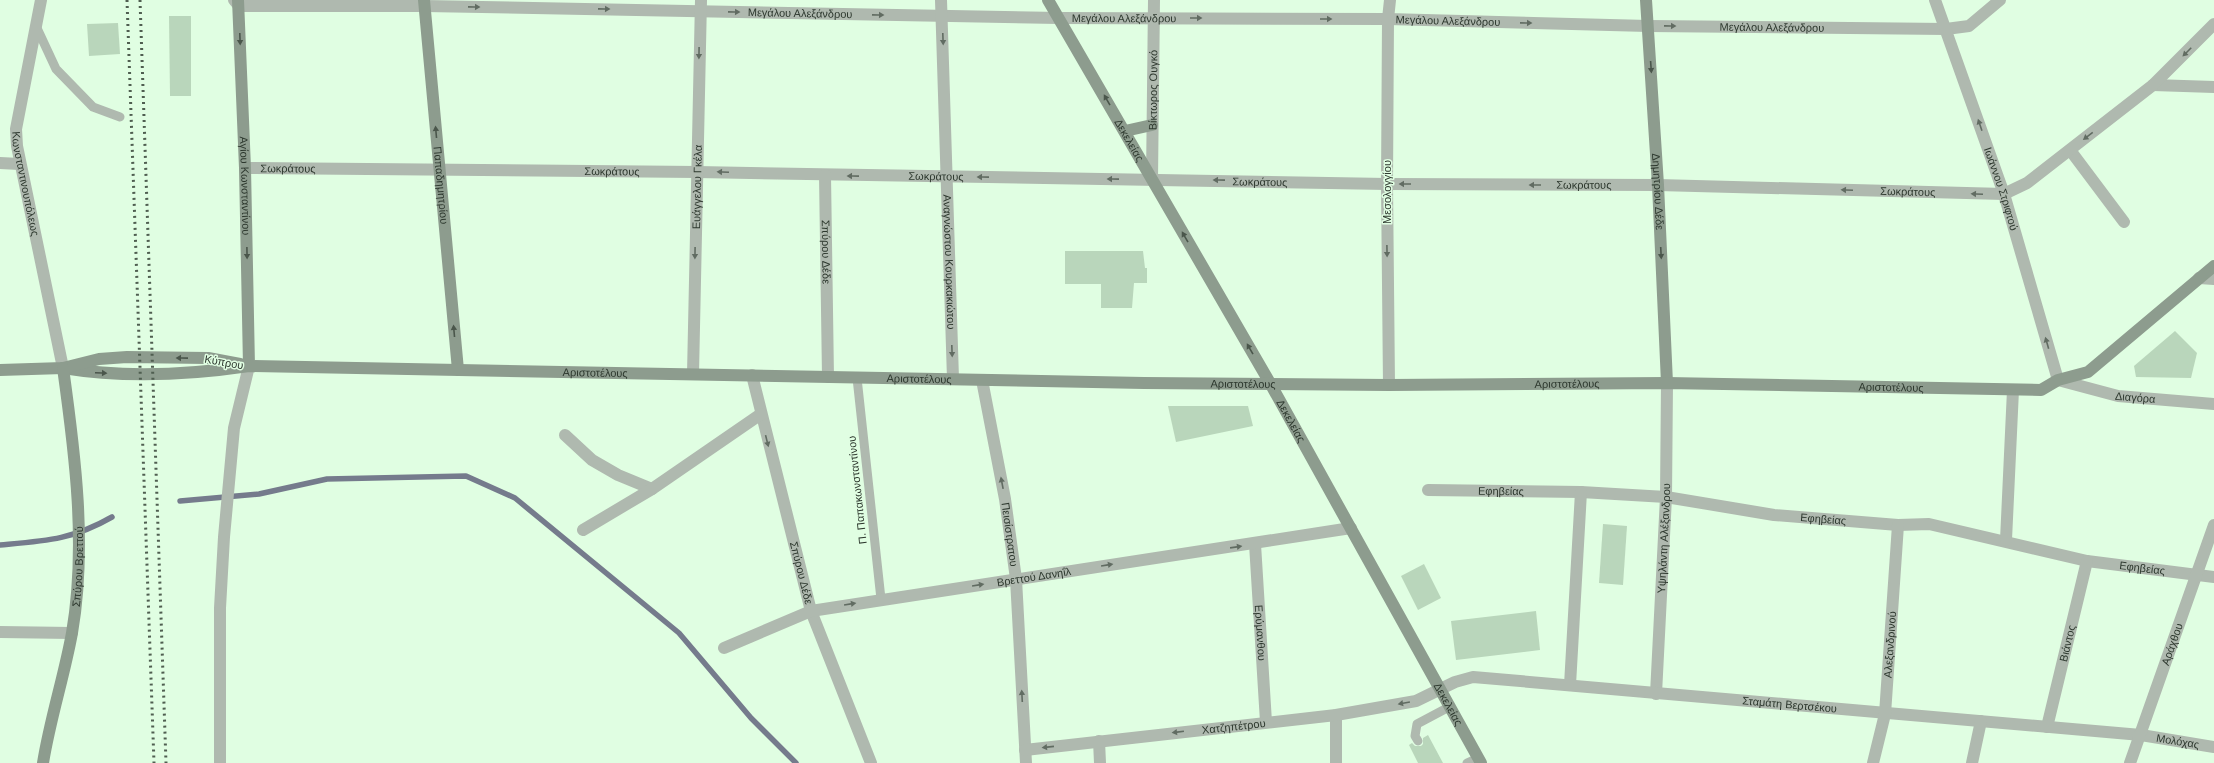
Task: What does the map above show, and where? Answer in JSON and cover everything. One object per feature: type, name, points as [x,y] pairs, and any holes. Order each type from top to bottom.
[{"type":"main road","name":"Δεκελείας","points":[[1048,0],[1270,383],[1440,690],[1475,761]]},
{"type":"main road","name":"Δημητρίου Δέδε","points":[[1646,0],[1658,185],[1667,383]]},
{"type":"main road","name":"Αγίου Κωνσταντίνου","points":[[237,2],[245,168],[248,366]]},
{"type":"main road","name":"Παπαδημητρίου","points":[[424,3],[458,370]]},
{"type":"main road","points":[[1125,132],[1152,125]]},
{"type":"main road","name":"Αριστοτέλους","points":[[248,366],[982,380],[1389,385],[1667,383],[2041,390],[2058,380],[2088,372],[2214,266]]},
{"type":"main road","name":"Κύπρου","points":[[63,368],[99,359],[127,357],[208,358],[248,366]]},
{"type":"main road","name":"Κύπρου","points":[[0,370],[63,368],[98,374],[128,374],[207,372],[248,366]]},
{"type":"main road","name":"Σπύρου Βρεττού","points":[[43,763],[47,734],[72,633],[79,570],[76,492],[63,368]]},
{"type":"street","name":"Κωνσταντινουπόλεως","points":[[41,0],[16,129],[20,164],[63,368]]},
{"type":"street","name":"Αναγνώστου Κουρκακιώτου","points":[[941,0],[953,379]]},
{"type":"street","name":"Βίκτωρος Ουγκό","points":[[1152,179],[1154,0]]},
{"type":"street","name":"Μεσολογγίου","points":[[1389,385],[1387,184],[1388,19],[1390,0]]},
{"type":"street","name":"Ιωάννου Στριφτού","points":[[1935,0],[2004,194],[2058,380]]},
{"type":"street","name":"Μεγάλου Αλεξάνδρου","points":[[237,2],[700,5],[942,16],[1059,18],[1154,17],[1388,19],[1648,26],[1946,29],[1969,26],[2000,0]]},
{"type":"street","name":"Ευάγγελου Γκέλα","points":[[693,374],[700,5]]},
{"type":"street","name":"Σωκράτους","points":[[245,168],[439,168],[1387,184],[1658,185],[2004,194],[2027,183],[2153,85],[2214,24]]},
{"type":"street","points":[[2153,85],[2214,87]]},
{"type":"street","points":[[2070,150],[2124,222]]},
{"type":"street","points":[[0,163],[20,164]]},
{"type":"street","name":"Σπύρου Δέδε","points":[[826,175],[828,377]]},
{"type":"street","points":[[2199,278],[2214,278]]},
{"type":"street","points":[[220,763],[220,608],[226,509],[234,428],[248,366]]},
{"type":"street","name":"Σπύρου Δέδε","points":[[752,375],[811,610],[871,763]]},
{"type":"street","name":"Πεισίστρατου","points":[[982,380],[1005,499],[1016,579],[1026,763]]},
{"type":"street","name":"Διαγόρα","points":[[2058,380],[2118,396],[2214,404]]},
{"type":"street","name":"Υψηλάντη Αλέξανδρου","points":[[1656,694],[1666,497],[1667,383]]},
{"type":"street","points":[[2006,540],[2013,390]]},
{"type":"street","points":[[583,530],[652,490],[761,414]]},
{"type":"street","points":[[564,435],[592,460],[618,475],[652,490]]},
{"type":"street","name":"Εφηβείας","points":[[1428,490],[1581,492],[1666,497],[1774,515],[1898,525],[1929,524],[2006,540],[2087,561],[2196,574],[2214,578]]},
{"type":"street","points":[[1570,685],[1581,492]]},
{"type":"street","name":"Αλεξανδρινού","points":[[1873,763],[1885,714],[1898,525]]},
{"type":"street","name":"Αράχθου","points":[[2130,763],[2214,525]]},
{"type":"street","name":"Βρεττού Δανηΐλ","points":[[724,648],[811,610],[1255,544],[1351,528]]},
{"type":"street","name":"Ερύμανθου","points":[[1255,544],[1266,722]]},
{"type":"street","name":"Βιάντος","points":[[2047,727],[2087,561]]},
{"type":"street","points":[[0,632],[72,633]]},
{"type":"street","name":"Σταμάτη Βερτσέκου","points":[[1440,690],[1454,682],[1472,677],[2141,735]]},
{"type":"street","name":"Χατζηπέτρου","points":[[1025,750],[1336,715],[1416,701],[1440,690]]},
{"type":"street","points":[[1336,715],[1336,763]]},
{"type":"street","points":[[1972,763],[1981,721]]},
{"type":"street","name":"Μολόχας","points":[[2141,735],[2214,747]]},
{"type":"street","points":[[1099,741],[1100,763]]},
{"type":"lane","points":[[36,26],[56,69],[93,107],[120,117]]},
{"type":"lane","name":"Π. Παπακωνσταντίνου","points":[[857,378],[881,599]]},
{"type":"lane","points":[[1418,741],[1415,736],[1417,724],[1449,707]]},
{"type":"building","points":[[169,16],[191,16],[191,96],[170,96]]},
{"type":"building","points":[[118,23],[120,54],[89,56],[87,24]]},
{"type":"building","points":[[1065,251],[1143,251],[1145,268],[1147,268],[1147,283],[1134,283],[1132,308],[1101,308],[1101,284],[1065,284]]},
{"type":"building","points":[[2175,331],[2197,353],[2191,378],[2136,377],[2134,366]]},
{"type":"building","points":[[1168,406],[1248,406],[1253,426],[1176,442]]},
{"type":"building","points":[[1603,524],[1627,526],[1623,585],[1599,583]]},
{"type":"building","points":[[1424,564],[1441,598],[1418,610],[1401,576]]},
{"type":"building","points":[[1536,611],[1540,650],[1456,660],[1451,621]]},
{"type":"building","points":[[1428,735],[1443,763],[1418,763],[1409,745],[1412,743],[1415,746],[1421,746],[1423,744],[1423,738]]},
{"type":"waterway","points":[[180,501],[259,494],[327,479],[466,476],[515,498],[679,633],[751,718],[796,763]]},
{"type":"waterway","points":[[0,545],[31,542],[71,535],[98,525],[112,517]]},
{"type":"railway","points":[[127,0],[154,763]]},
{"type":"railway","points":[[140,0],[166,763]]}]
